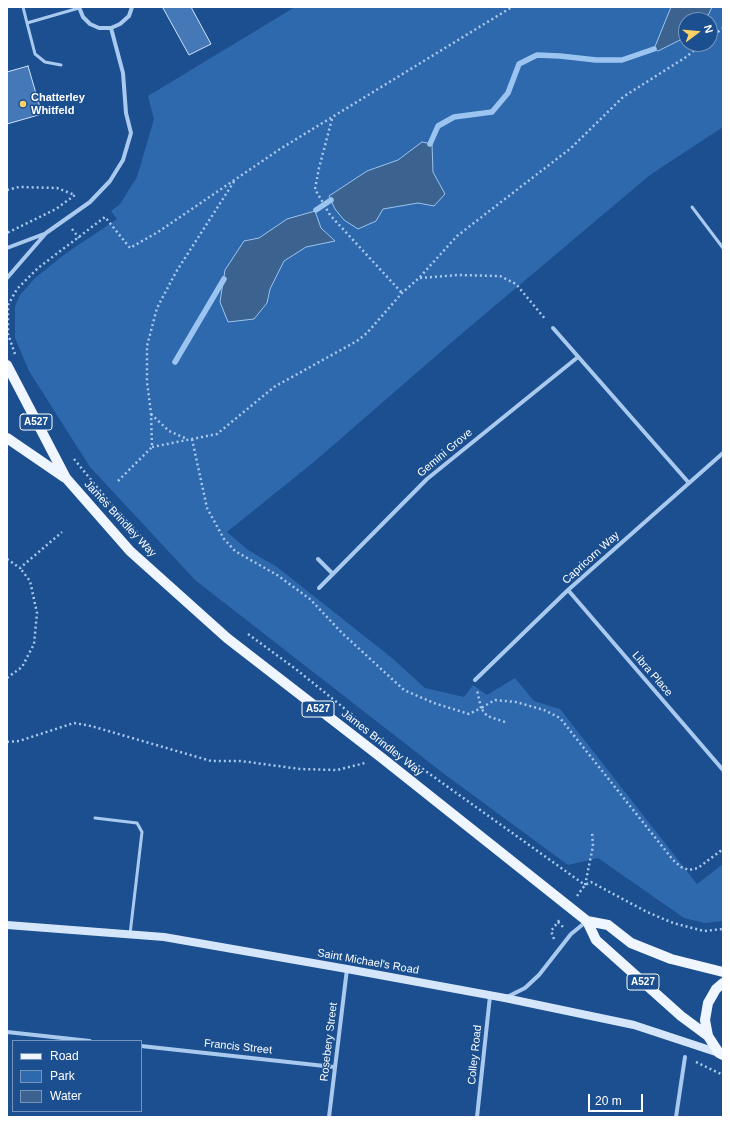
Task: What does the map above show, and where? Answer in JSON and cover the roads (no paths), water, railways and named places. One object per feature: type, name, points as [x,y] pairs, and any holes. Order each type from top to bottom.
[{"type":"main road","name":"James Brindley Way","points":[[7,365],[66,478],[130,551],[227,638],[382,758],[587,921],[596,940],[681,1016],[708,1036]]},
{"type":"main road","name":"James Brindley Way","points":[[7,438],[66,478]]},
{"type":"main road","name":"James Brindley Way","points":[[587,921],[608,925],[631,943],[671,959],[723,972]]},
{"type":"main road","points":[[721,1054],[708,1036],[705,1020],[708,1003],[716,989],[723,983]]},
{"type":"street","points":[[79,8],[83,17],[90,24],[99,28],[111,28],[120,24],[129,16],[132,7]]},
{"type":"street","points":[[7,278],[46,233],[90,202],[110,181],[123,160],[131,133],[126,113],[123,73],[111,28]]},
{"type":"street","points":[[7,248],[46,233]]},
{"type":"street","points":[[553,328],[689,483]]},
{"type":"street","name":"Gemini Grove","points":[[319,588],[427,479],[578,358]]},
{"type":"street","name":"Capricorn Way","points":[[475,680],[568,590],[723,453]]},
{"type":"street","points":[[318,559],[333,574]]},
{"type":"street","name":"Libra Place","points":[[568,590],[723,770]]},
{"type":"street","points":[[505,998],[525,988],[539,975],[571,934],[587,921]]},
{"type":"street","name":"Saint Michael's Road","points":[[7,925],[164,937],[347,969],[505,998],[634,1025],[721,1054]]},
{"type":"street","name":"Rosebery Street","points":[[329,1117],[347,969]]},
{"type":"street","name":"Colley Road","points":[[477,1117],[490,996]]},
{"type":"street","points":[[7,1032],[81,1040]]},
{"type":"street","name":"Francis Street","points":[[142,1046],[334,1067]]},
{"type":"street","points":[[676,1117],[685,1057]]},
{"type":"lane","points":[[23,7],[35,54],[46,62],[61,65]]},
{"type":"lane","points":[[27,23],[79,8]]},
{"type":"lane","points":[[692,207],[723,248]]},
{"type":"lane","points":[[95,818],[137,823],[142,832],[130,934]]},
{"type":"water","points":[[671,7],[712,7],[710,12],[678,12],[678,41],[658,51],[654,49]]},
{"type":"water","points":[[422,142],[432,144],[433,172],[445,194],[434,206],[418,203],[383,209],[376,221],[358,229],[344,220],[335,209],[329,196],[367,171],[398,160]]},
{"type":"water","points":[[315,211],[321,228],[335,241],[306,247],[284,261],[270,289],[267,303],[254,319],[228,322],[220,302],[225,270],[244,241],[259,238],[287,219]]},
{"type":"waterway","points":[[430,144],[438,126],[454,117],[492,112],[508,93],[519,64],[537,55],[596,60],[622,60],[654,49]]},
{"type":"waterway","points":[[316,210],[331,200]]},
{"type":"waterway","points":[[175,362],[224,279]]},
{"type":"place","name":"Chatterley Whitfeld","points":[[23,104]]}]
